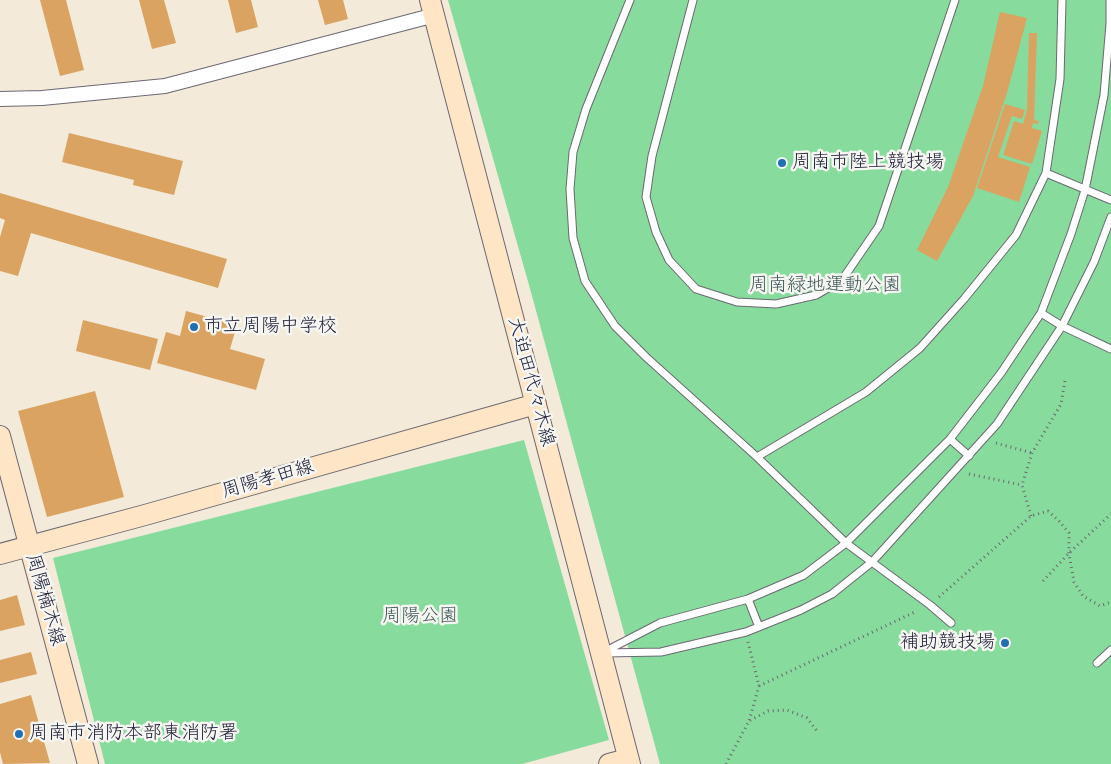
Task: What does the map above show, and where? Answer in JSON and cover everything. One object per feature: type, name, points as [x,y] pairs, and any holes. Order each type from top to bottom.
[{"type":"street","points":[[0,99],[42,98],[165,86],[433,8]]},
{"type":"street","name":"大迫田代々木線","points":[[433,8],[602,653],[622,762]]},
{"type":"street","name":"周陽孝田線","points":[[0,554],[536,404]]},
{"type":"street","name":"周陽楠木線","points":[[0,436],[88,764]]},
{"type":"lane","points":[[630,0],[586,109],[573,152],[570,189],[574,238],[585,280],[615,326],[646,357],[757,457],[846,543],[930,605],[950,623]]},
{"type":"lane","points":[[693,0],[652,156],[646,197],[656,232],[669,260],[696,289],[737,302],[776,304],[816,296],[842,280],[879,226],[946,31],[954,0]]},
{"type":"lane","points":[[757,457],[866,392],[920,348],[964,300],[1016,235],[1046,173],[1060,79],[1062,0]]},
{"type":"lane","points":[[602,653],[660,623],[748,599],[804,575],[846,543],[950,439],[1001,373],[1040,313],[1071,234],[1085,190],[1104,95],[1109,63],[1110,0]]},
{"type":"lane","points":[[1046,173],[1111,200]]},
{"type":"lane","points":[[602,653],[661,652],[746,632],[801,610],[832,594],[872,562],[997,424],[1062,326],[1094,262],[1111,217]]},
{"type":"lane","points":[[1040,313],[1062,326],[1111,349]]},
{"type":"lane","points":[[950,439],[969,456]]},
{"type":"lane","points":[[748,599],[759,627]]},
{"type":"lane","points":[[1097,663],[1111,650]]},
{"type":"path","points":[[1031,516],[1022,485],[1032,452],[1061,404],[1065,381]]},
{"type":"path","points":[[983,439],[1032,452]]},
{"type":"path","points":[[955,471],[1022,485]]},
{"type":"path","points":[[760,686],[930,605],[1031,516],[1048,511],[1069,533],[1069,553],[1074,582],[1083,596],[1100,606],[1111,602]]},
{"type":"path","points":[[1042,581],[1111,514]]},
{"type":"path","points":[[726,764],[748,723],[760,686],[746,632]]},
{"type":"path","points":[[748,723],[768,711],[787,710],[807,718],[817,731]]},
{"type":"green space","name":"周南緑地運動公園","points":[[448,0],[1111,0],[1111,764],[660,764],[529,285]]},
{"type":"green space","name":"周陽公園","points":[[524,440],[609,740],[522,764],[105,764],[53,558]]},
{"type":"building","points":[[40,0],[66,0],[84,70],[60,76]]},
{"type":"building","points":[[139,0],[164,0],[176,43],[152,49]]},
{"type":"building","points":[[228,0],[251,0],[258,27],[236,33]]},
{"type":"building","points":[[318,0],[343,0],[348,19],[325,25]]},
{"type":"building","points":[[1000,12],[1027,18],[1007,93],[973,196],[937,261],[917,250],[948,187],[983,86]]},
{"type":"building","points":[[1029,33],[1037,33],[1034,120],[1039,121],[1038,124],[1033,123],[1032,128],[1042,131],[1032,164],[1003,155],[1014,121],[1023,124],[1027,110]]},
{"type":"building","points":[[1005,104],[1025,110],[1022,119],[1012,116],[998,157],[1030,167],[1019,202],[977,188]]},
{"type":"building","points":[[69,133],[183,161],[174,195],[133,185],[134,180],[62,162]]},
{"type":"building","points":[[0,193],[227,259],[218,288],[31,233],[18,276],[0,271],[0,237],[5,220],[0,218]]},
{"type":"building","points":[[186,311],[237,325],[230,349],[265,359],[256,390],[157,363],[166,332],[180,336]]},
{"type":"building","points":[[83,320],[158,339],[150,370],[76,351]]},
{"type":"building","points":[[95,391],[124,497],[47,517],[18,411]]},
{"type":"building","points":[[17,595],[25,625],[0,631],[0,600]]},
{"type":"building","points":[[31,652],[37,674],[0,683],[0,660]]},
{"type":"building","points":[[31,695],[50,763],[3,764],[0,752],[0,704]]},
{"type":"place","name":"周南市陸上競技場","points":[[782,163]]},
{"type":"place","name":"市立周陽中学校","points":[[194,327]]},
{"type":"place","name":"補助競技場","points":[[1005,643]]},
{"type":"place","name":"周南市消防本部東消防署","points":[[19,734]]}]
